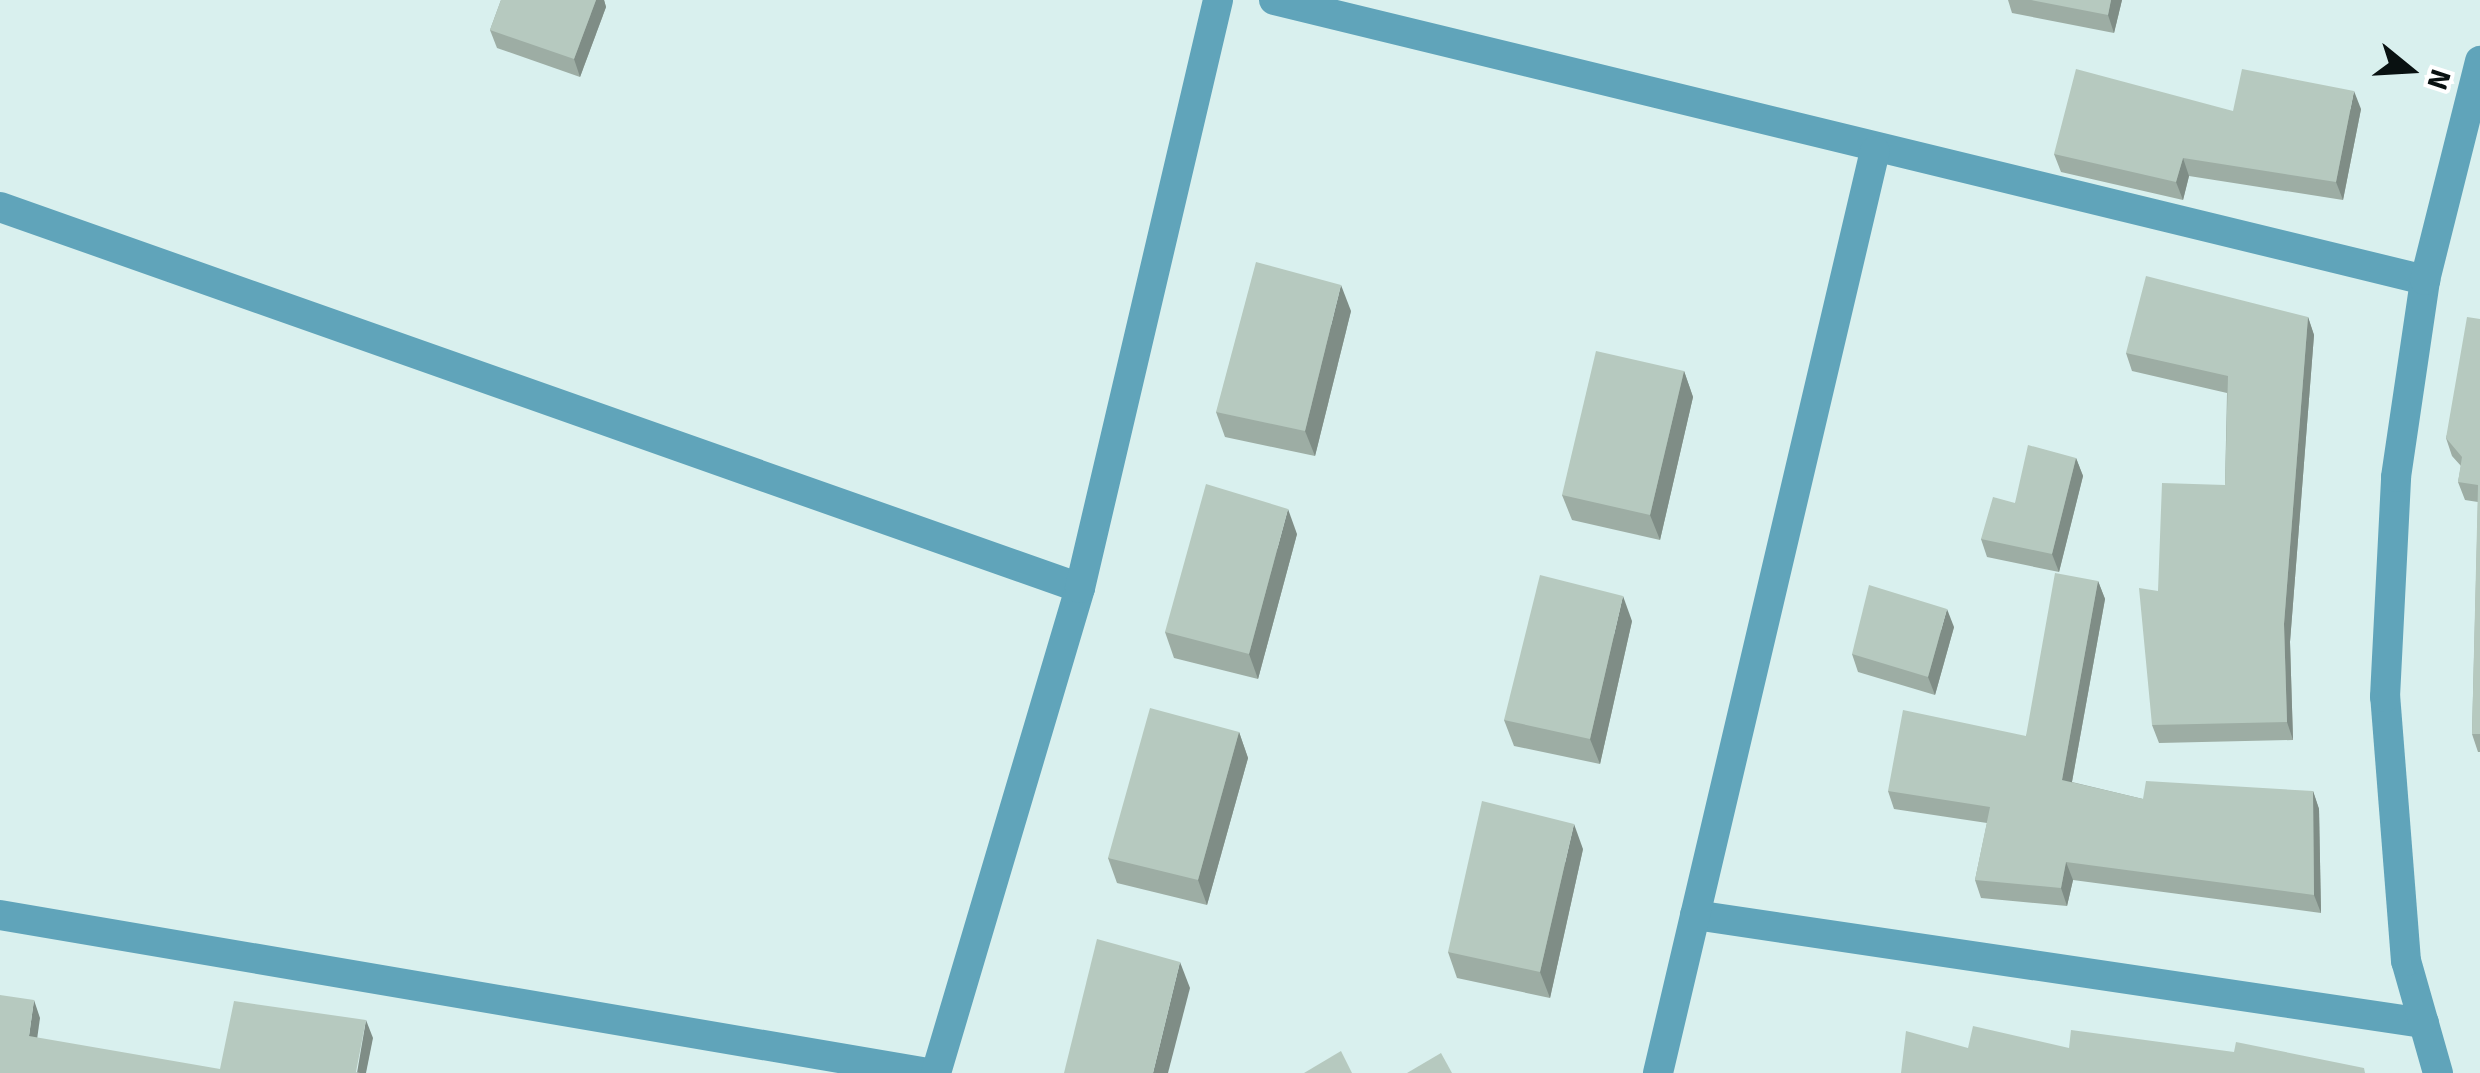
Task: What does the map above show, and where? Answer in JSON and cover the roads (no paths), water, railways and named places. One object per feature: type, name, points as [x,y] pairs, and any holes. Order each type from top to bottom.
[{"type":"street","points":[[936,1073],[1080,588],[1218,0]]},
{"type":"street","points":[[1274,0],[1875,151],[2425,280]]},
{"type":"street","points":[[2438,1073],[2406,961],[2385,697],[2396,477],[2425,280],[2480,61]]},
{"type":"street","points":[[1658,1073],[1875,151]]},
{"type":"street","points":[[0,207],[1080,588]]},
{"type":"street","points":[[0,914],[926,1073]]},
{"type":"street","points":[[1695,915],[2424,1023]]}]
